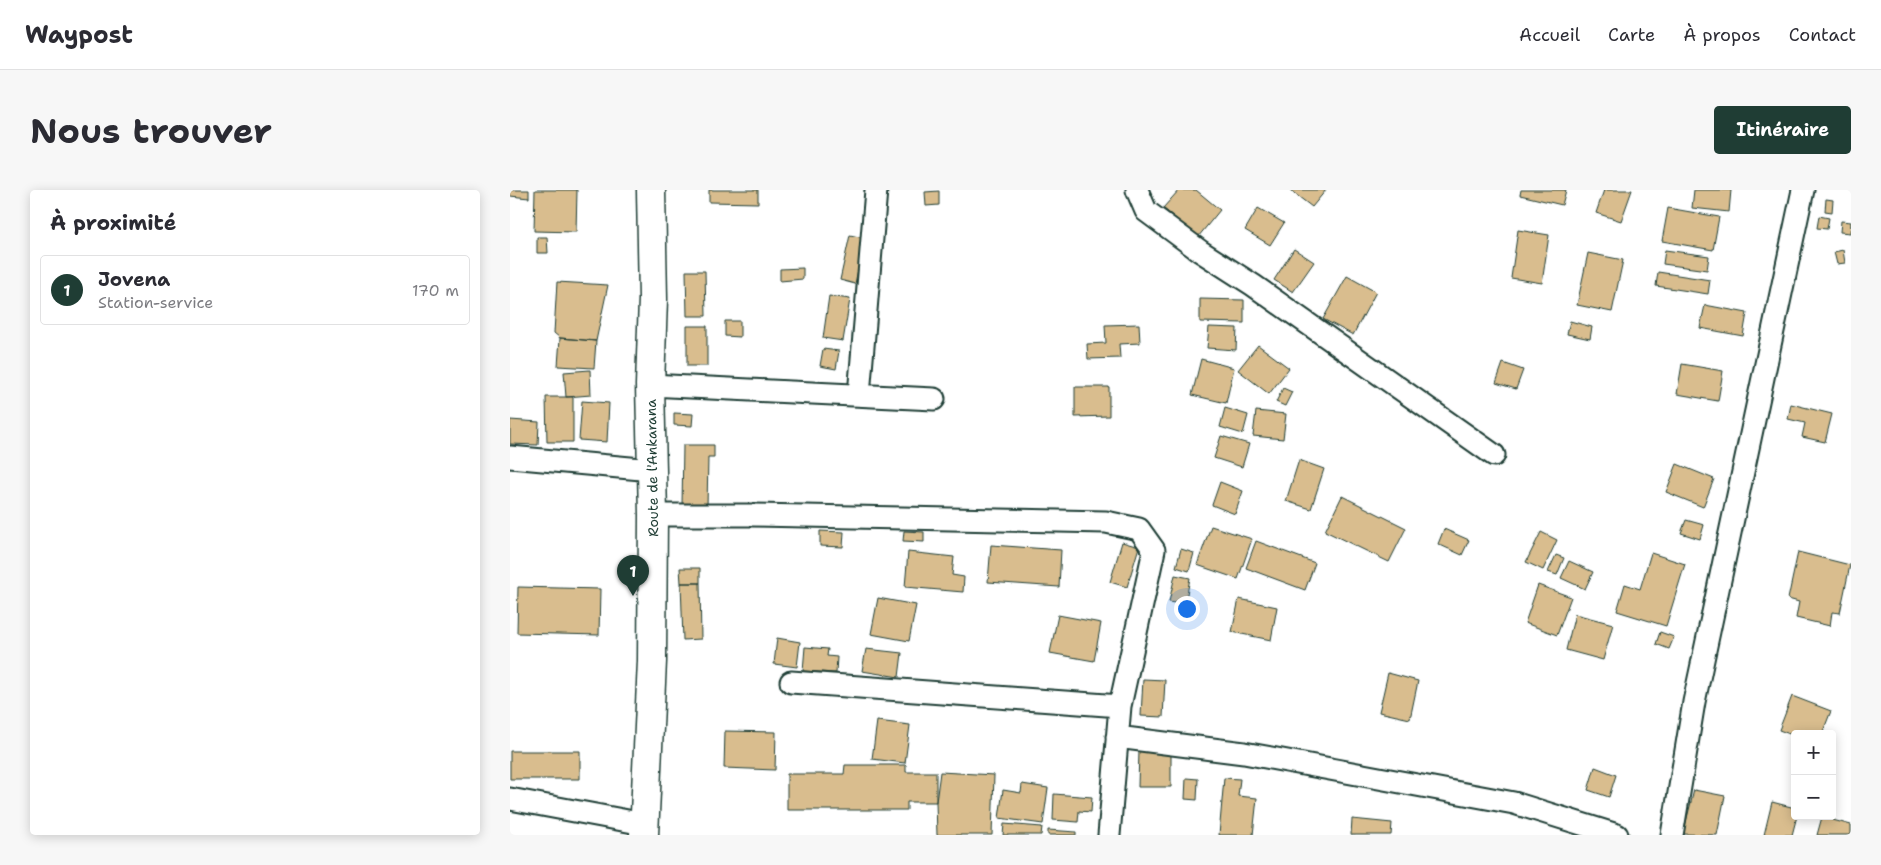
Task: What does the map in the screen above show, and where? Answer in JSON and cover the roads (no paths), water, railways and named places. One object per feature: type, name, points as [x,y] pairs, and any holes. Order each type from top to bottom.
[{"type":"main road","name":"Route de l'Ankarana","points":[[644,830],[652,661],[653,515],[650,385],[653,299],[651,190]]},
{"type":"street","points":[[858,395],[876,190]]},
{"type":"street","points":[[1137,190],[1146,211],[1200,250],[1253,284],[1494,455]]},
{"type":"street","points":[[1672,835],[1694,702],[1803,190]]},
{"type":"street","points":[[650,385],[934,399]]},
{"type":"street","points":[[510,457],[652,470]]},
{"type":"street","points":[[653,515],[752,515],[1106,522],[1139,529],[1154,550],[1120,706],[1109,835]]},
{"type":"street","points":[[791,682],[1120,706]]},
{"type":"street","points":[[1118,737],[1244,753],[1504,801],[1617,835]]},
{"type":"street","points":[[510,799],[644,830]]},
{"type":"place","name":"Jovena","points":[[633,596]]}]
